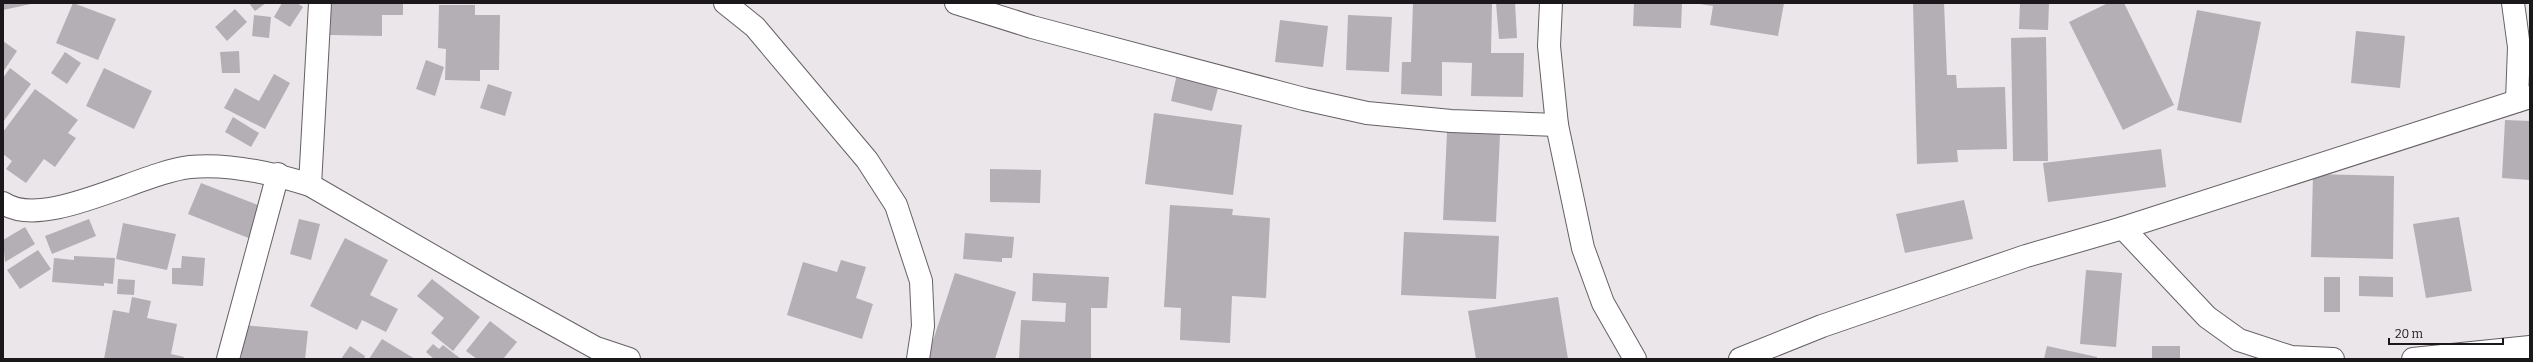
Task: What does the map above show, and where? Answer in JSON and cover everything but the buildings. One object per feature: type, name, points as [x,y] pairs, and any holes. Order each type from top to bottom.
[{"type":"street","points":[[310,185],[320,3]]},
{"type":"street","points":[[725,3],[755,27],[867,160],[896,205],[921,281],[923,326],[918,359]]},
{"type":"street","points":[[956,3],[1032,27],[1304,99],[1367,113],[1451,121],[1557,125]]},
{"type":"street","points":[[1551,3],[1549,46],[1557,125],[1583,248],[1603,302],[1635,359]]},
{"type":"street","points":[[1740,359],[1822,326],[2018,258],[2123,228],[2523,99],[2514,3]]},
{"type":"street","points":[[6,209],[38,210],[62,208],[162,174],[189,168],[215,166],[278,174],[310,185],[495,292],[595,354],[629,359]]},
{"type":"street","points":[[228,359],[278,174]]},
{"type":"street","points":[[2123,228],[2207,317],[2239,340],[2291,357],[2333,359]]},
{"type":"street","points":[[2413,359],[2530,347]]}]
